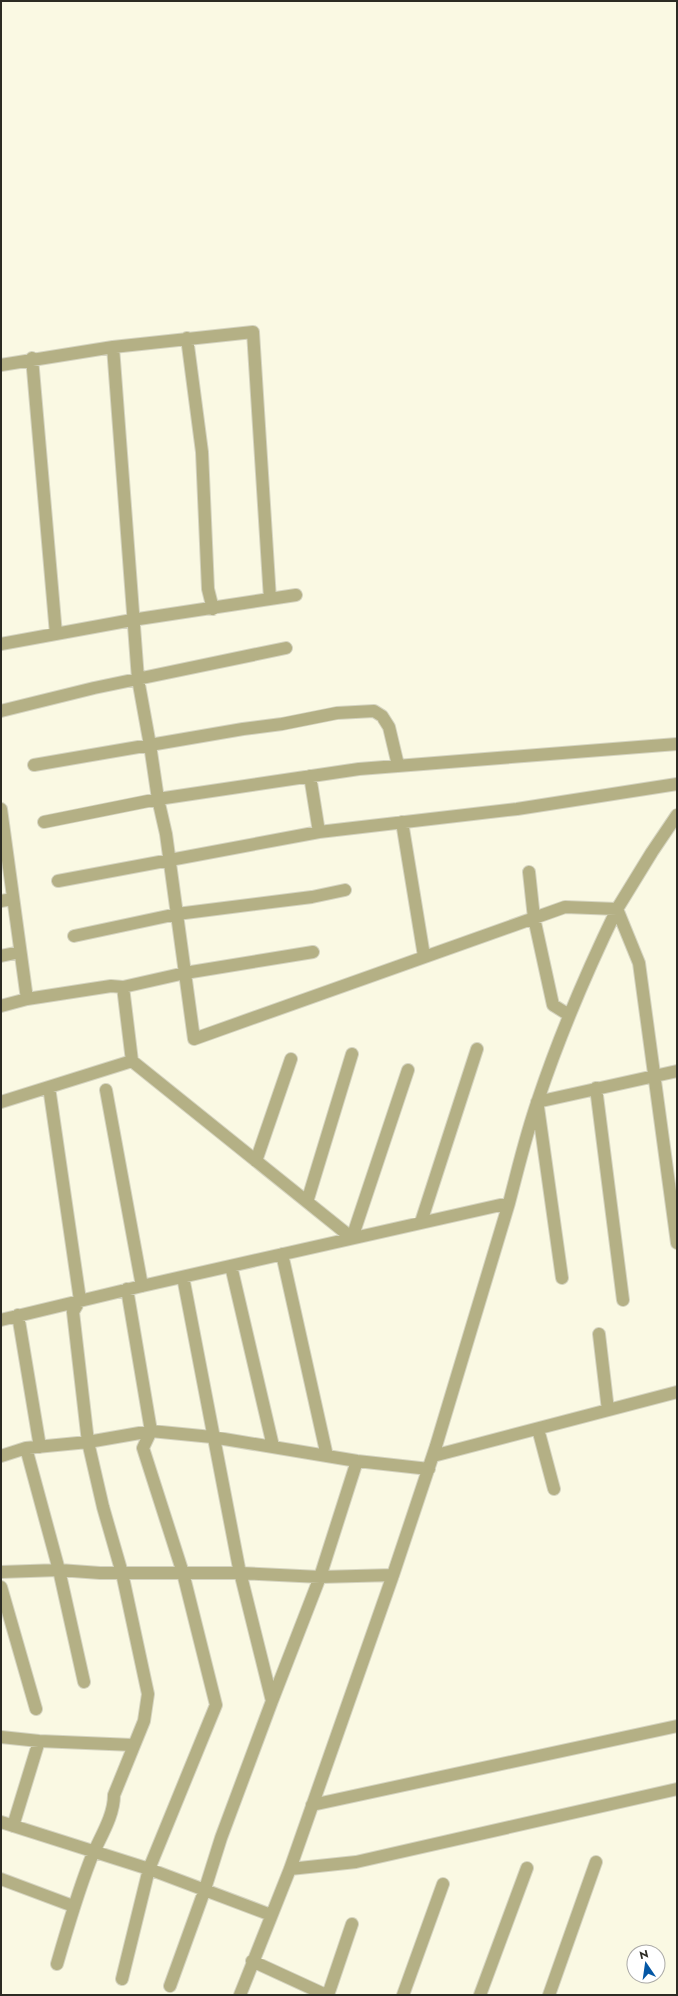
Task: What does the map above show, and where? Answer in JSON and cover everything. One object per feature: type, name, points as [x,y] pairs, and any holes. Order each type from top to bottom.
[{"type":"street","points":[[1,364],[32,358],[113,347],[253,332],[270,599]]},
{"type":"street","points":[[187,338],[202,452],[208,589],[213,609]]},
{"type":"street","points":[[113,347],[132,620],[138,679],[158,799],[166,834],[168,859],[194,1039],[565,907],[618,909]]},
{"type":"street","points":[[32,358],[56,634]]},
{"type":"street","points":[[1,644],[132,620],[213,609],[296,595]]},
{"type":"street","points":[[1,711],[138,679],[286,648]]},
{"type":"street","points":[[34,765],[282,724],[337,713],[374,711],[382,716],[389,727],[398,765]]},
{"type":"street","points":[[44,822],[158,799],[310,776],[398,765],[677,744]]},
{"type":"street","points":[[310,776],[319,832]]},
{"type":"street","points":[[58,881],[168,859],[319,832],[517,809],[677,784]]},
{"type":"street","points":[[1,809],[3,843],[13,899],[27,999]]},
{"type":"street","points":[[240,1995],[252,1961],[290,1868],[429,1469],[509,1203],[537,1102],[569,1015],[592,961],[618,909],[652,852],[677,815]]},
{"type":"street","points":[[402,822],[424,956]]},
{"type":"street","points":[[529,872],[534,918],[553,1005],[569,1015]]},
{"type":"street","points":[[74,936],[177,914],[312,897],[345,890]]},
{"type":"street","points":[[1,901],[13,899]]},
{"type":"street","points":[[618,909],[639,963],[677,1243]]},
{"type":"street","points":[[1,956],[20,952]]},
{"type":"street","points":[[1,1006],[27,999],[111,986],[123,987],[185,973],[313,952]]},
{"type":"street","points":[[123,987],[132,1061],[352,1238]]},
{"type":"street","points":[[421,1222],[477,1049]]},
{"type":"street","points":[[307,1202],[352,1054]]},
{"type":"street","points":[[256,1161],[291,1059]]},
{"type":"street","points":[[1,1102],[132,1061]]},
{"type":"street","points":[[352,1238],[408,1070]]},
{"type":"street","points":[[537,1102],[677,1071]]},
{"type":"street","points":[[49,1087],[80,1300],[73,1312],[88,1442],[103,1507],[122,1573],[148,1694],[144,1720],[114,1795],[114,1807],[94,1851],[73,1906],[57,1964]]},
{"type":"street","points":[[596,1088],[623,1300]]},
{"type":"street","points":[[106,1090],[142,1286]]},
{"type":"street","points":[[537,1102],[562,1278]]},
{"type":"street","points":[[1,1320],[127,1289],[509,1203]]},
{"type":"street","points":[[282,1254],[327,1456]]},
{"type":"street","points":[[231,1266],[273,1446]]},
{"type":"street","points":[[183,1277],[212,1437],[240,1573],[272,1701]]},
{"type":"street","points":[[122,1979],[149,1869],[216,1705],[183,1573],[143,1448],[151,1431],[127,1289]]},
{"type":"street","points":[[18,1315],[40,1447]]},
{"type":"street","points":[[599,1334],[608,1410]]},
{"type":"street","points":[[433,1456],[677,1392]]},
{"type":"street","points":[[538,1428],[554,1489]]},
{"type":"street","points":[[1,1456],[26,1448],[88,1442],[151,1431],[212,1437],[357,1461],[429,1469]]},
{"type":"street","points":[[26,1448],[59,1570],[84,1682]]},
{"type":"street","points":[[170,1986],[205,1889],[221,1838],[320,1576],[357,1461]]},
{"type":"street","points":[[1,1572],[59,1570],[122,1573],[240,1573],[320,1576],[393,1575]]},
{"type":"street","points":[[1,1587],[36,1709]]},
{"type":"street","points":[[312,1805],[677,1726]]},
{"type":"street","points":[[1,1737],[38,1741],[133,1745]]},
{"type":"street","points":[[13,1826],[38,1741]]},
{"type":"street","points":[[290,1868],[356,1862],[677,1789]]},
{"type":"street","points":[[1,1822],[149,1869],[271,1915]]},
{"type":"street","points":[[549,1995],[596,1862]]},
{"type":"street","points":[[480,1995],[527,1868]]},
{"type":"street","points":[[1,1879],[73,1906]]},
{"type":"street","points":[[403,1995],[443,1884]]},
{"type":"street","points":[[252,1961],[327,1995],[352,1924]]}]
